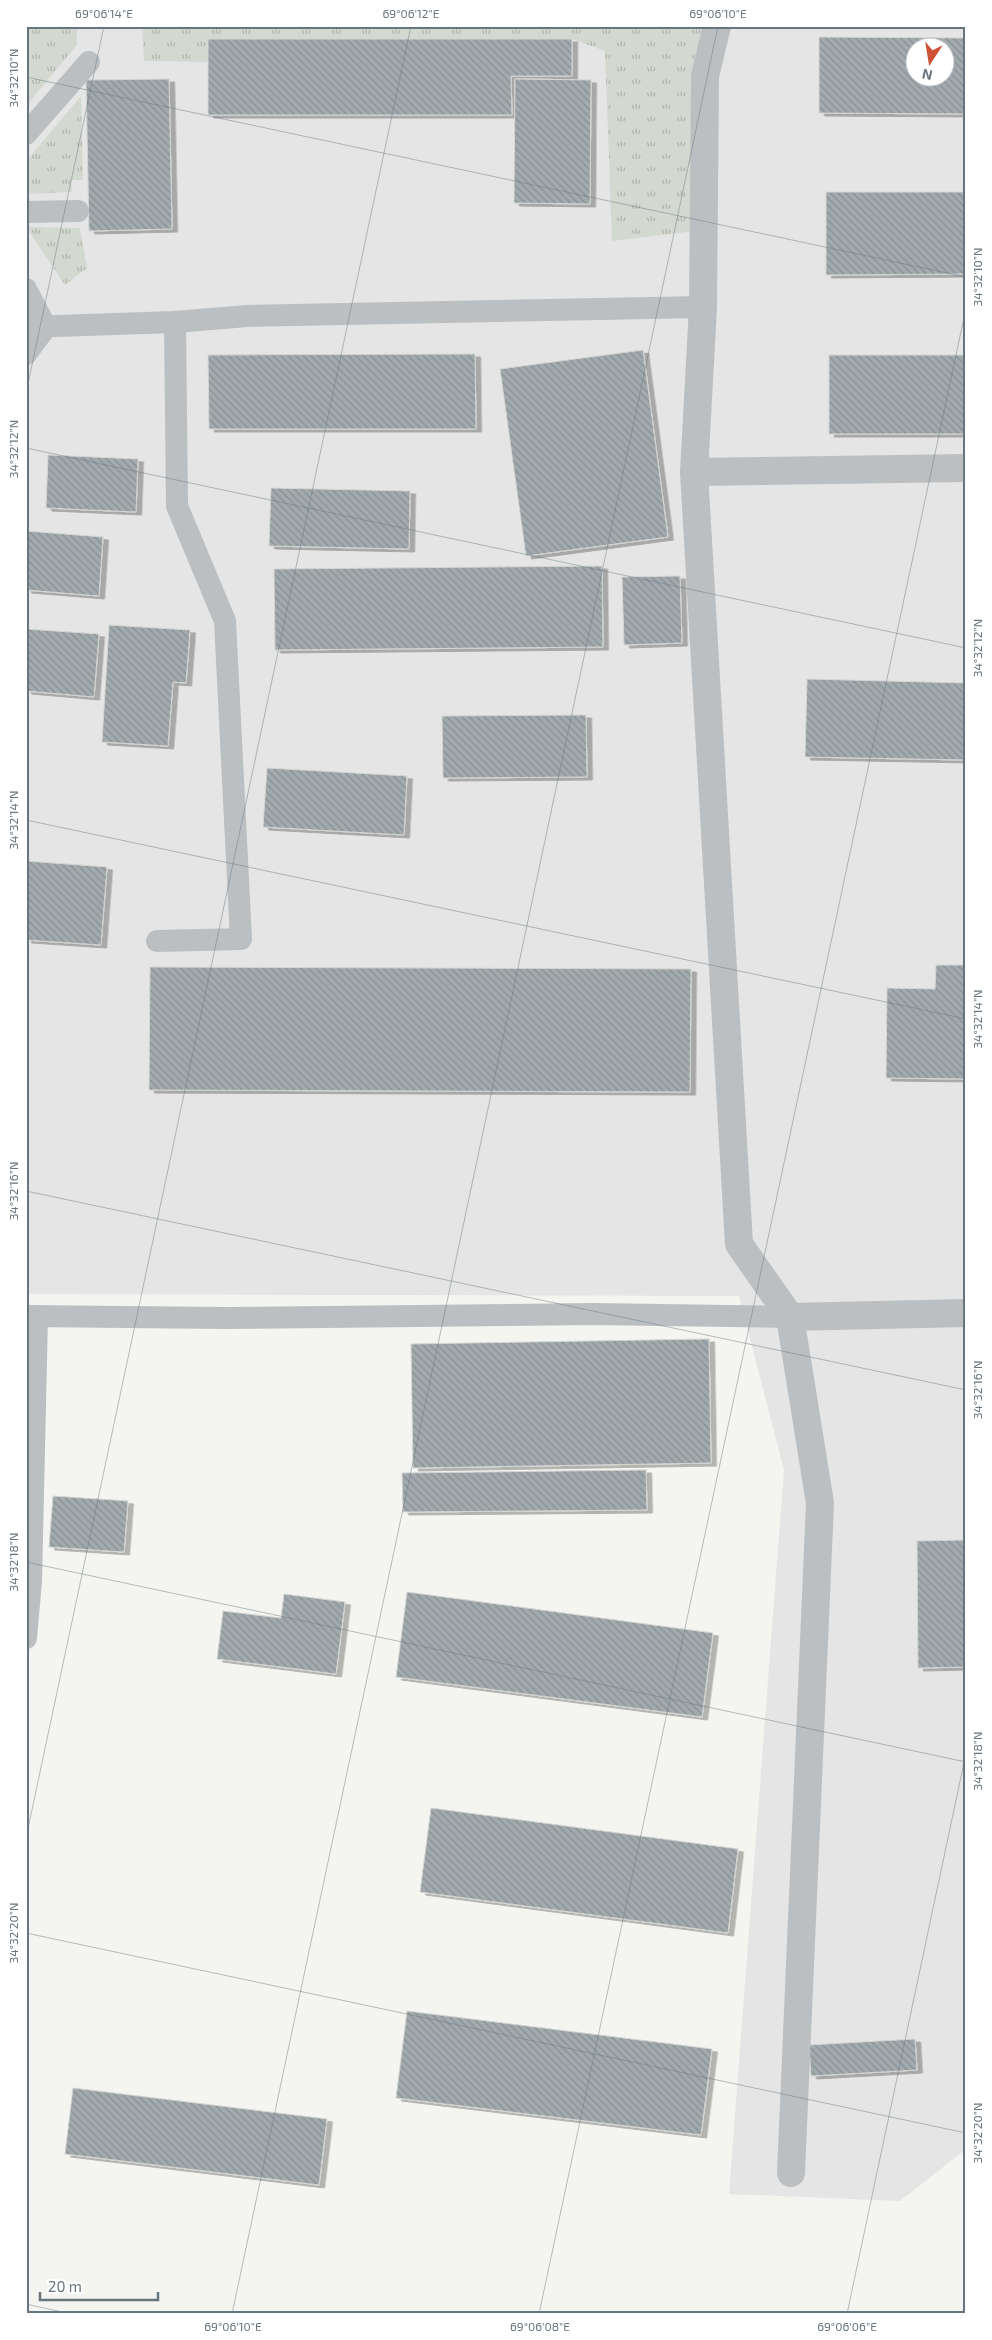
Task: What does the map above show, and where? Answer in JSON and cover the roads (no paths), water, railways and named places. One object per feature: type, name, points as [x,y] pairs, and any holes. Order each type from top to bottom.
[{"type":"street","points":[[717,26],[704,76],[703,307],[694,472],[739,1244],[790,1317],[820,1503],[791,2173]]},
{"type":"street","points":[[694,472],[966,468]]},
{"type":"street","points":[[790,1317],[966,1313]]},
{"type":"lane","points":[[26,134],[89,62]]},
{"type":"lane","points":[[26,212],[78,211]]},
{"type":"lane","points":[[26,289],[36,327],[26,354]]},
{"type":"lane","points":[[36,327],[175,322],[247,316],[703,307]]},
{"type":"lane","points":[[157,941],[241,939],[226,621],[177,506],[175,322]]},
{"type":"lane","points":[[26,1638],[31,1581],[32,1316],[237,1318],[593,1314],[790,1317]]}]
